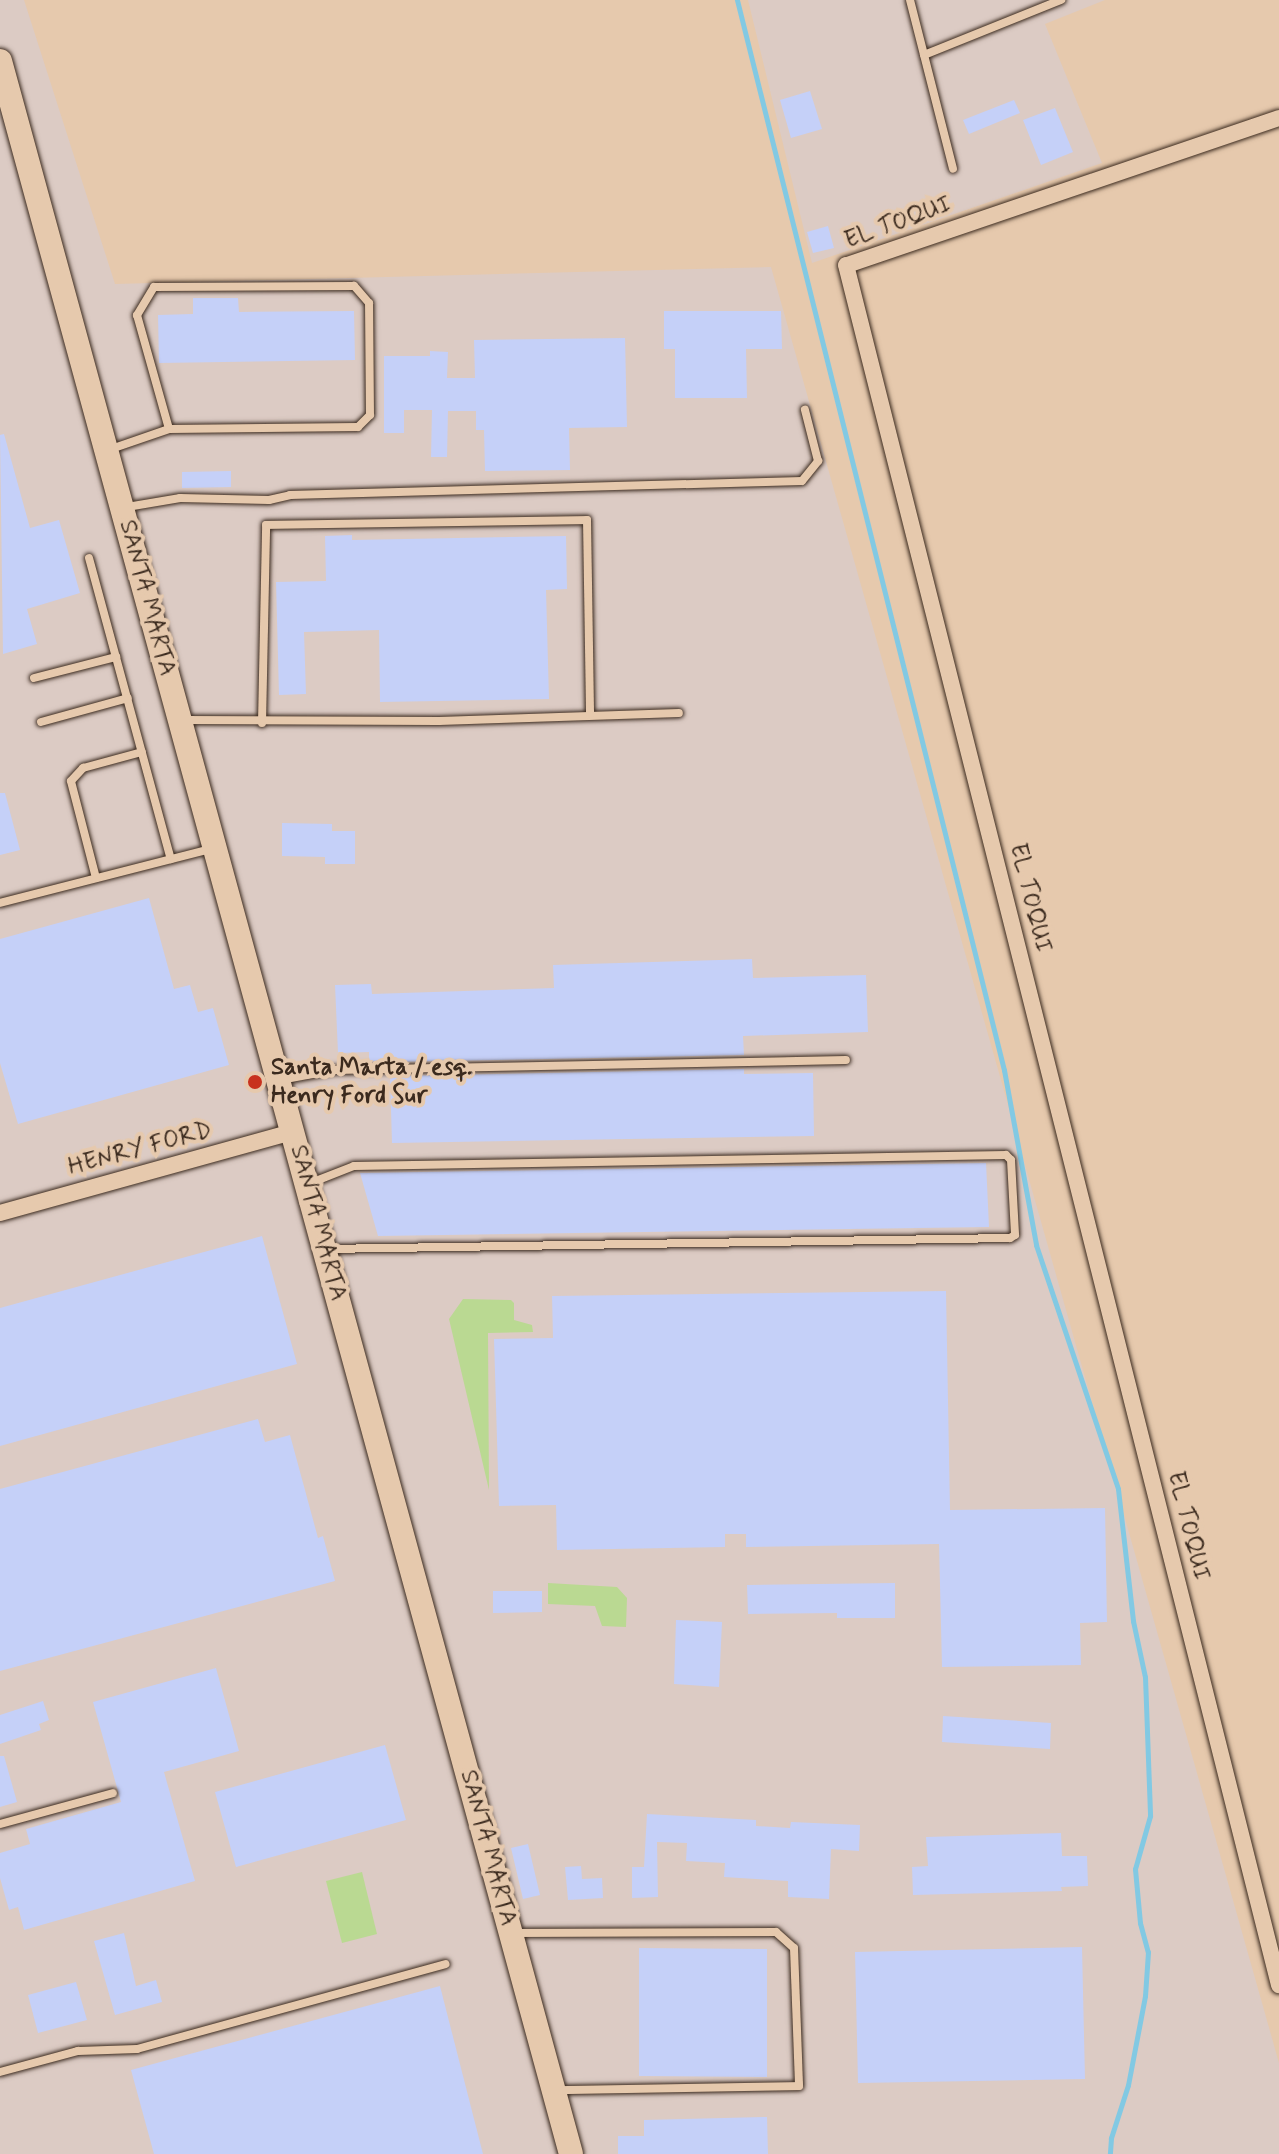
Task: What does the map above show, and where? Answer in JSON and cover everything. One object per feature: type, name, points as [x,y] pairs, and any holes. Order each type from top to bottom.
[{"type":"main road","name":"SANTA MARTA","points":[[0,61],[571,2154]]},
{"type":"street","name":"EL TOQUI","points":[[1279,118],[846,265],[1279,1985]]},
{"type":"street","name":"HENRY FORD","points":[[0,1213],[293,1132]]},
{"type":"lane","points":[[910,0],[953,169]]},
{"type":"lane","points":[[924,55],[1061,0]]},
{"type":"lane","points":[[106,451],[169,429],[358,427],[370,415],[369,303],[354,286],[154,287],[137,315],[169,429]]},
{"type":"lane","points":[[122,508],[180,498],[269,500],[290,495],[802,481],[818,461],[805,410]]},
{"type":"lane","points":[[262,723],[266,525],[281,524],[587,520],[590,715]]},
{"type":"lane","points":[[89,558],[171,859]]},
{"type":"lane","points":[[34,678],[116,657]]},
{"type":"lane","points":[[41,722],[128,698]]},
{"type":"lane","points":[[180,720],[262,723],[679,713]]},
{"type":"lane","points":[[96,878],[71,785],[73,775],[83,768],[142,752]]},
{"type":"lane","points":[[0,903],[215,847]]},
{"type":"lane","points":[[279,1080],[334,1070],[846,1060]]},
{"type":"lane","points":[[307,1185],[354,1166],[1006,1155],[1011,1160],[1015,1235],[1010,1238],[325,1249]]},
{"type":"lane","points":[[0,1824],[113,1793]]},
{"type":"lane","points":[[511,1933],[776,1932],[794,1948],[799,2086],[553,2090]]},
{"type":"lane","points":[[0,2072],[78,2051],[151,2046],[445,1964]]},
{"type":"shaded area","points":[[0,0],[24,0],[115,284],[771,267],[1279,2063],[1279,2154],[0,2154]]},
{"type":"shaded area","points":[[748,0],[1105,0],[1045,24],[1102,163],[812,263]]},
{"type":"green space","points":[[463,1299],[511,1300],[514,1303],[514,1320],[532,1325],[533,1332],[488,1333],[489,1490],[449,1319]]},
{"type":"green space","points":[[548,1583],[617,1587],[627,1598],[626,1627],[602,1626],[595,1606],[548,1604]]},
{"type":"green space","points":[[362,1872],[377,1934],[342,1943],[326,1881]]},
{"type":"building","points":[[810,91],[822,129],[791,138],[780,100]]},
{"type":"building","points":[[1014,100],[1020,113],[969,134],[963,120]]},
{"type":"building","points":[[1055,108],[1073,152],[1041,165],[1023,120]]},
{"type":"building","points":[[828,226],[834,248],[813,253],[807,232]]},
{"type":"building","points":[[193,298],[238,298],[239,312],[354,311],[355,360],[159,363],[158,315],[193,314]]},
{"type":"building","points":[[664,311],[781,311],[782,349],[746,349],[747,398],[675,398],[675,349],[664,349]]},
{"type":"building","points":[[625,338],[627,427],[569,428],[570,470],[485,471],[484,430],[476,430],[476,411],[448,411],[447,457],[431,457],[432,410],[404,410],[404,433],[384,433],[384,356],[430,356],[430,351],[448,352],[447,378],[475,378],[474,340]]},
{"type":"building","points":[[4,434],[30,528],[59,520],[80,593],[27,609],[37,644],[3,654],[0,435]]},
{"type":"building","points":[[231,471],[231,487],[182,488],[182,472]]},
{"type":"building","points":[[352,535],[352,540],[566,536],[567,589],[546,590],[549,699],[380,702],[379,630],[304,632],[306,694],[279,695],[276,582],[326,581],[325,536]]},
{"type":"building","points":[[0,793],[5,793],[20,850],[0,855]]},
{"type":"building","points":[[282,823],[332,824],[332,831],[355,831],[355,864],[325,864],[325,857],[282,856]]},
{"type":"building","points":[[149,898],[174,989],[190,985],[198,1012],[213,1008],[229,1065],[18,1124],[0,1063],[0,939]]},
{"type":"building","points":[[752,959],[753,978],[866,975],[868,1032],[743,1036],[744,1055],[390,1062],[369,1061],[369,1052],[338,1053],[335,985],[371,984],[372,994],[554,988],[553,965]]},
{"type":"building","points":[[744,1069],[744,1074],[813,1073],[814,1136],[392,1143],[390,1076]]},
{"type":"building","points":[[986,1163],[989,1227],[378,1236],[360,1173]]},
{"type":"building","points":[[262,1236],[297,1364],[0,1446],[0,1308]]},
{"type":"building","points":[[946,1291],[950,1510],[1105,1508],[1107,1622],[1080,1623],[1081,1665],[942,1667],[939,1544],[746,1547],[746,1534],[725,1534],[725,1547],[557,1550],[556,1505],[499,1506],[494,1339],[553,1338],[552,1296]]},
{"type":"building","points":[[258,1419],[265,1442],[290,1435],[318,1538],[323,1536],[335,1581],[0,1671],[0,1489]]},
{"type":"building","points":[[895,1583],[895,1618],[837,1618],[837,1613],[748,1614],[747,1585]]},
{"type":"building","points":[[493,1591],[542,1591],[542,1612],[493,1613]]},
{"type":"building","points":[[676,1620],[722,1622],[719,1687],[674,1684]]},
{"type":"building","points":[[216,1668],[239,1751],[164,1772],[195,1881],[24,1930],[18,1907],[9,1910],[0,1878],[0,1853],[30,1844],[26,1829],[121,1802],[93,1702]]},
{"type":"building","points":[[43,1701],[49,1720],[39,1724],[41,1730],[0,1744],[0,1715]]},
{"type":"building","points":[[943,1716],[1051,1723],[1050,1749],[942,1742]]},
{"type":"building","points":[[385,1745],[406,1820],[236,1867],[215,1792]]},
{"type":"building","points":[[0,1756],[4,1756],[17,1802],[0,1807]]},
{"type":"building","points":[[647,1814],[756,1820],[756,1826],[790,1828],[791,1822],[860,1825],[859,1851],[831,1849],[829,1899],[788,1897],[788,1881],[724,1877],[725,1863],[686,1861],[687,1843],[657,1842],[658,1897],[632,1898],[632,1867],[644,1867]]},
{"type":"building","points":[[1061,1833],[1062,1856],[1087,1856],[1088,1886],[1061,1887],[1062,1891],[913,1895],[912,1867],[928,1866],[926,1837]]},
{"type":"building","points":[[528,1844],[540,1895],[523,1899],[511,1848]]},
{"type":"building","points":[[581,1866],[582,1879],[602,1878],[603,1898],[568,1900],[565,1867]]},
{"type":"building","points":[[124,1933],[136,1986],[156,1980],[162,2002],[115,2015],[94,1941]]},
{"type":"building","points":[[1082,1947],[1085,2079],[858,2083],[855,1952]]},
{"type":"building","points":[[639,1948],[767,1949],[767,2077],[639,2076]]},
{"type":"building","points":[[76,1982],[87,2020],[38,2033],[28,1995]]},
{"type":"building","points":[[440,1986],[483,2154],[154,2154],[131,2070]]},
{"type":"building","points":[[767,2117],[768,2154],[618,2154],[618,2136],[644,2136],[644,2120]]},
{"type":"waterway","points":[[737,0],[1004,1070],[1036,1245],[1118,1489],[1133,1621],[1145,1677],[1150,1816],[1135,1869],[1140,1923],[1148,1952],[1145,1996],[1128,2085],[1111,2138],[1110,2154]]},
{"type":"place","name":"Santa Marta / esq. Henry Ford Sur","points":[[255,1082]]}]
